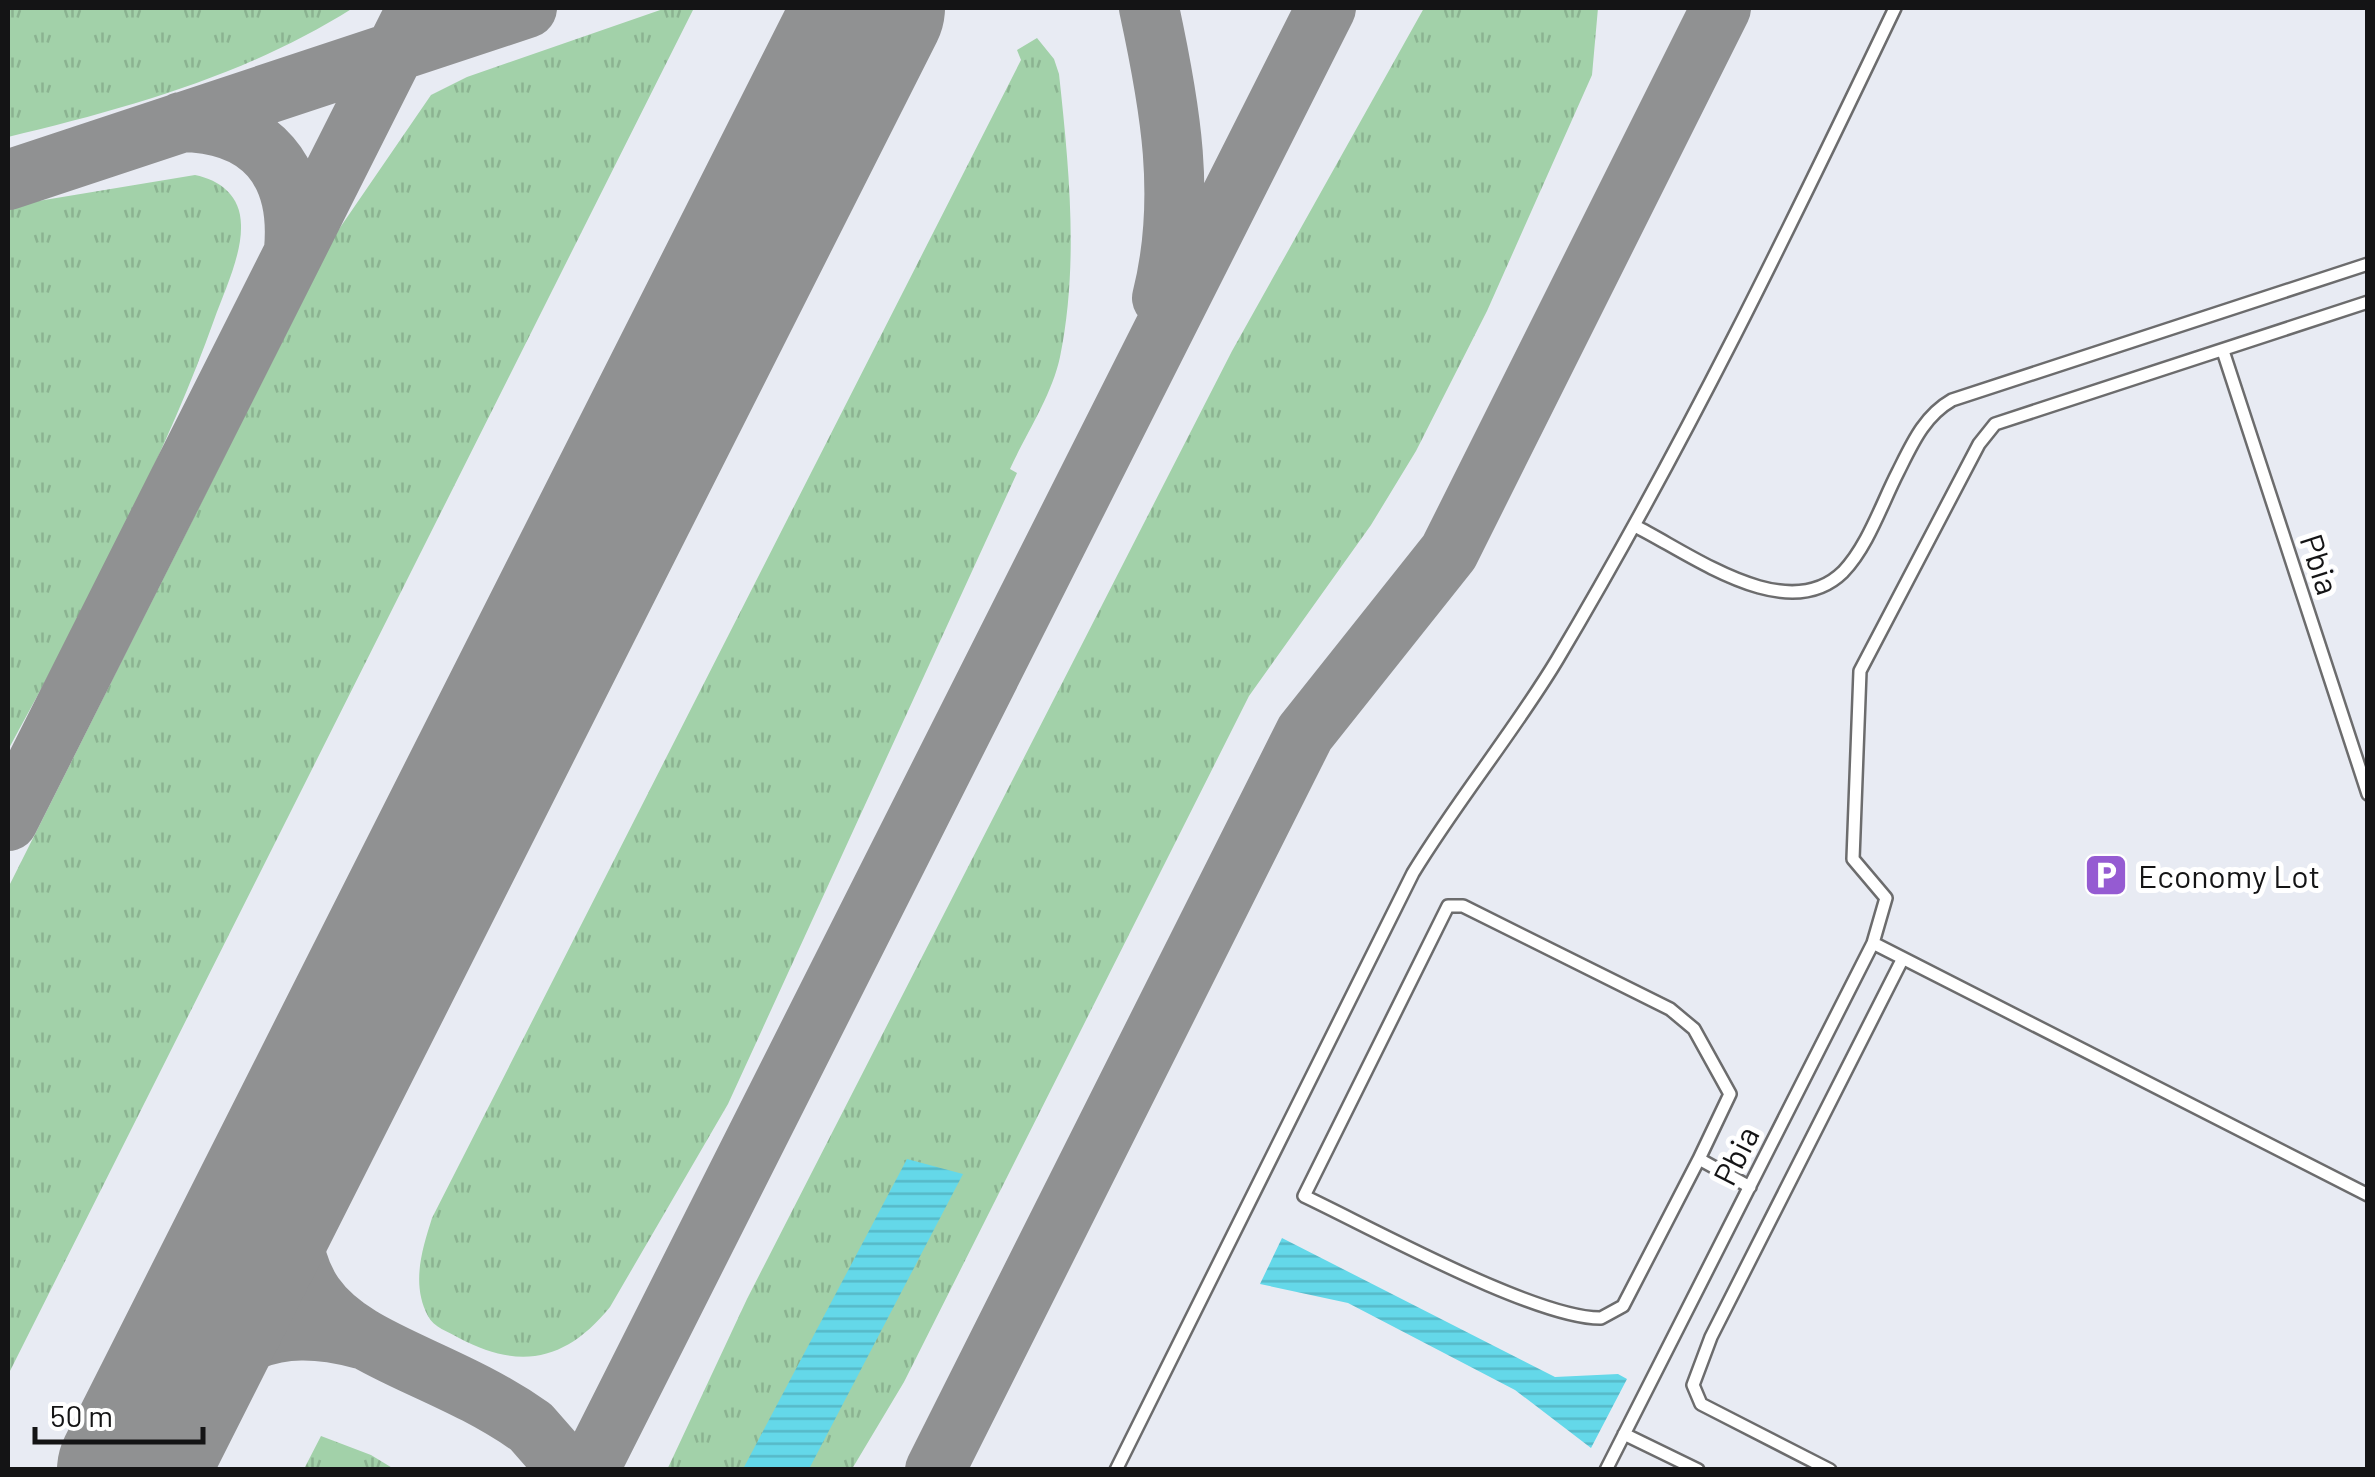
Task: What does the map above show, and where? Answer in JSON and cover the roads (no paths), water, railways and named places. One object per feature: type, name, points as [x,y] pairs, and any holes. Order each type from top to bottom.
[{"type":"lane","points":[[1116,1470],[1413,873],[1450,811],[1554,664],[1635,526],[1895,8]]},
{"type":"lane","points":[[1635,526],[1758,588],[1783,595],[1806,594],[1833,580],[1852,561],[1917,434],[1952,400],[2368,264]]},
{"type":"lane","points":[[2223,351],[2368,302]]},
{"type":"lane","name":"Pbia","points":[[1606,1470],[1873,943],[1886,898],[1853,859],[1860,672],[1978,444],[1995,424],[2223,351],[2368,794]]},
{"type":"lane","points":[[1448,906],[1464,906],[1670,1008],[1694,1029],[1730,1094],[1699,1159],[1624,1306],[1601,1318],[1539,1303],[1304,1196],[1448,906]]},
{"type":"lane","points":[[1873,943],[2368,1195]]},
{"type":"lane","points":[[1830,1470],[1701,1404],[1693,1385],[1711,1336],[1902,960]]},
{"type":"lane","points":[[1699,1159],[1750,1186]]},
{"type":"lane","points":[[1624,1434],[1698,1470]]},
{"type":"water","points":[[907,1159],[963,1174],[809,1469],[743,1469]]},
{"type":"water","points":[[1282,1238],[1555,1377],[1618,1374],[1627,1379],[1591,1448],[1515,1390],[1348,1303],[1260,1284]]},
{"type":"place","name":"Economy Lot","points":[[2106,875]]}]
